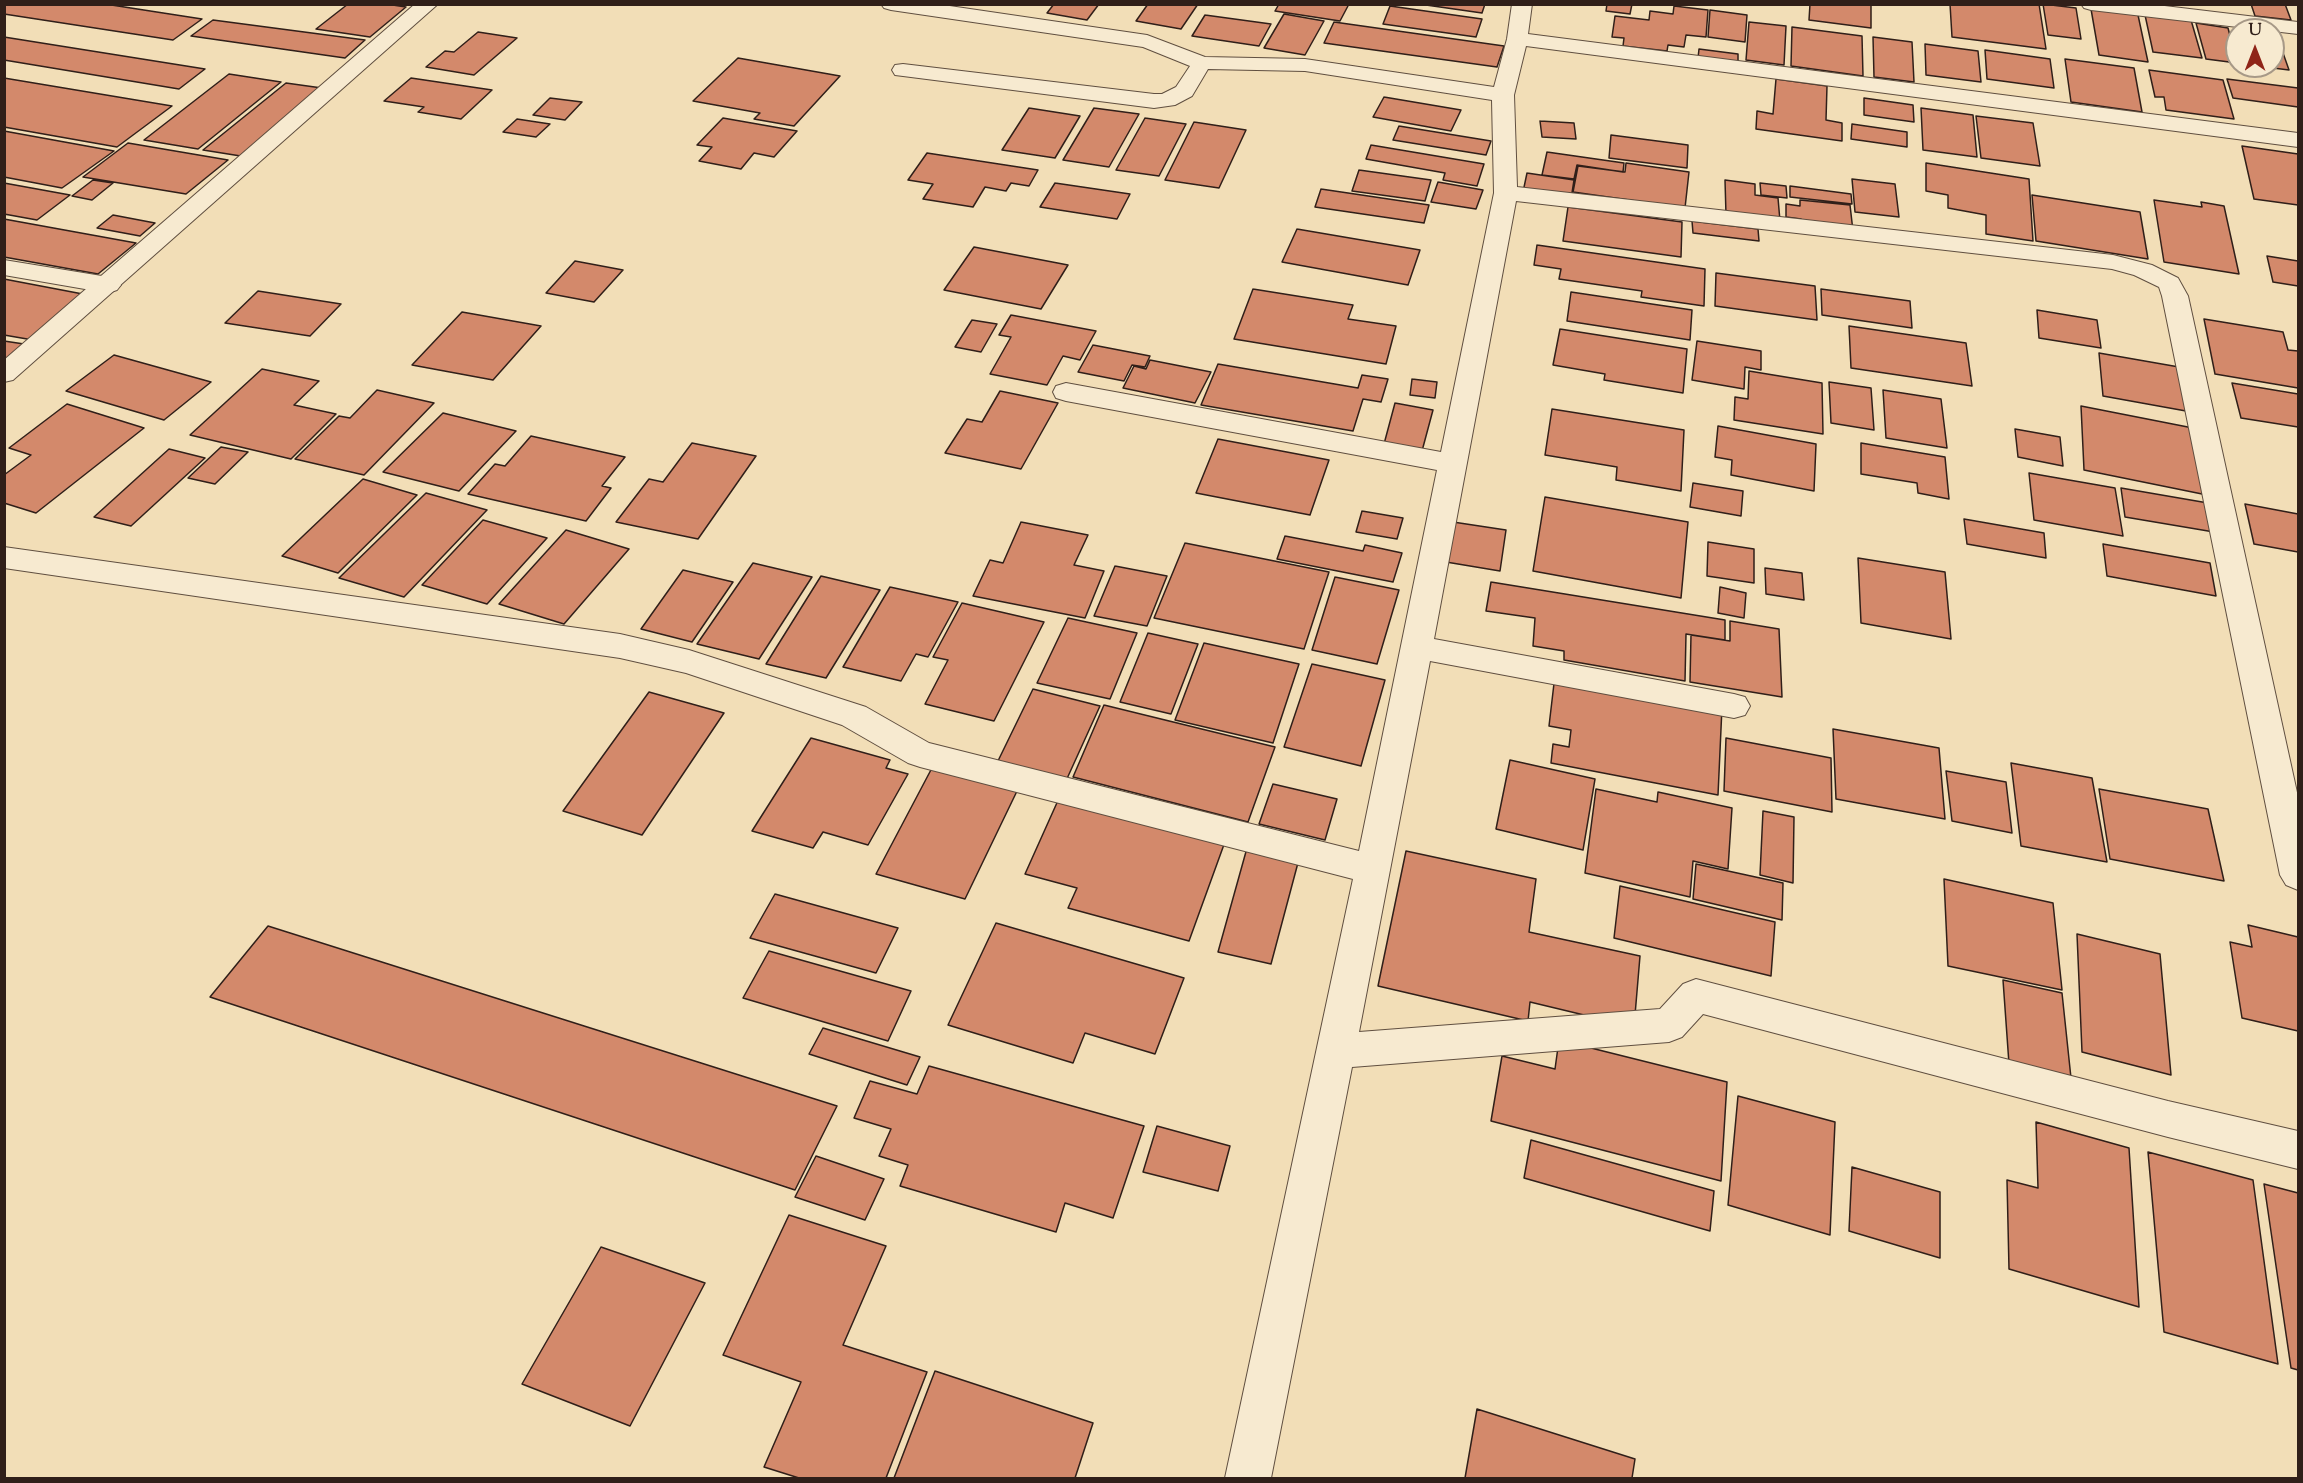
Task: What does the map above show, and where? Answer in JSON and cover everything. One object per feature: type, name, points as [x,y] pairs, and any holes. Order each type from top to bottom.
[{"type":"street","points":[[4,374],[428,4]]},
{"type":"street","points":[[891,4],[1147,41],[1202,63],[1305,65],[1503,94]]},
{"type":"street","points":[[1248,1479],[1373,869],[1506,193],[1503,94],[1517,39],[1522,4]]},
{"type":"street","points":[[2091,4],[2298,28]]},
{"type":"street","points":[[1517,39],[2298,140]]},
{"type":"street","points":[[903,70],[1154,101],[1167,100],[1184,91],[1202,63]]},
{"type":"street","points":[[1506,193],[2113,262],[2143,270],[2169,283],[2175,296],[2298,875]]},
{"type":"street","points":[[4,267],[108,285]]},
{"type":"street","points":[[1066,392],[1452,463]]},
{"type":"street","points":[[4,557],[620,646],[689,662],[854,716],[920,754],[1373,869]]},
{"type":"street","points":[[1416,647],[1734,706]]},
{"type":"street","points":[[1335,1051],[1669,1024],[1696,996],[2168,1119],[2298,1150]]},
{"type":"building","points":[[4,4],[105,4],[202,19],[173,40],[4,14]]},
{"type":"building","points":[[348,4],[386,4],[406,7],[370,37],[316,29]]},
{"type":"building","points":[[1054,4],[1099,4],[1087,20],[1047,13]]},
{"type":"building","points":[[1148,4],[1198,4],[1181,29],[1136,21]]},
{"type":"building","points":[[1279,4],[1349,4],[1340,21],[1275,11]]},
{"type":"building","points":[[1419,4],[1485,4],[1482,13]]},
{"type":"building","points":[[1607,4],[1632,4],[1630,14],[1606,11]]},
{"type":"building","points":[[1810,4],[1871,4],[1871,28],[1809,20]]},
{"type":"building","points":[[1950,4],[2039,4],[2046,49],[1952,37]]},
{"type":"building","points":[[2043,4],[2076,8],[2081,39],[2048,35]]},
{"type":"building","points":[[2251,4],[2285,4],[2291,20],[2285,18],[2255,16]]},
{"type":"building","points":[[1390,6],[1482,19],[1476,37],[1383,24]]},
{"type":"building","points":[[1674,6],[1708,10],[1706,37],[1686,35],[1684,47],[1668,45],[1667,51],[1623,46],[1624,38],[1612,37],[1615,16],[1649,20],[1650,11],[1673,14]]},
{"type":"building","points":[[2091,9],[2138,15],[2148,62],[2099,55]]},
{"type":"building","points":[[1710,10],[1747,15],[1745,42],[1708,37]]},
{"type":"building","points":[[1284,14],[1324,21],[1305,55],[1264,48]]},
{"type":"building","points":[[1205,15],[1271,24],[1259,46],[1192,36]]},
{"type":"building","points":[[2145,15],[2191,20],[2202,58],[2153,52]]},
{"type":"building","points":[[213,20],[365,40],[345,58],[191,36]]},
{"type":"building","points":[[1334,22],[1504,46],[1497,67],[1324,43]]},
{"type":"building","points":[[1749,22],[1786,26],[1784,65],[1746,60]]},
{"type":"building","points":[[2196,23],[2225,28],[2225,61],[2206,59]]},
{"type":"building","points":[[1792,27],[1862,36],[1863,76],[1791,66]]},
{"type":"building","points":[[478,32],[517,38],[474,75],[426,67],[445,51],[454,52]]},
{"type":"building","points":[[4,37],[205,69],[179,89],[4,60]]},
{"type":"building","points":[[1873,37],[1912,42],[1914,82],[1874,77]]},
{"type":"building","points":[[1925,44],[1978,51],[1981,82],[1926,75]]},
{"type":"building","points":[[1699,49],[1738,54],[1738,64],[1698,58]]},
{"type":"building","points":[[1985,50],[2050,59],[2054,88],[1987,79]]},
{"type":"building","points":[[738,58],[840,76],[794,126],[754,119],[760,113],[693,101]]},
{"type":"building","points":[[2065,59],[2134,68],[2142,112],[2071,102]]},
{"type":"building","points":[[2149,70],[2223,80],[2234,119],[2166,110],[2164,97],[2155,97]]},
{"type":"building","points":[[229,74],[281,82],[198,149],[144,140]]},
{"type":"building","points":[[4,78],[172,106],[117,147],[4,127]]},
{"type":"building","points":[[411,78],[492,90],[461,119],[418,112],[424,107],[384,101]]},
{"type":"building","points":[[1776,79],[1827,86],[1826,120],[1842,123],[1842,141],[1756,129],[1757,111],[1773,114]]},
{"type":"building","points":[[2227,79],[2298,88],[2298,107],[2233,98]]},
{"type":"building","points":[[286,83],[329,89],[247,157],[203,150]]},
{"type":"building","points":[[1384,97],[1461,110],[1451,131],[1373,117]]},
{"type":"building","points":[[550,98],[582,102],[565,120],[533,115]]},
{"type":"building","points":[[1864,98],[1913,105],[1914,122],[1864,115]]},
{"type":"building","points":[[1029,108],[1080,116],[1055,158],[1002,150]]},
{"type":"building","points":[[1094,108],[1139,114],[1109,167],[1063,160]]},
{"type":"building","points":[[1921,108],[1973,115],[1977,157],[1923,150]]},
{"type":"building","points":[[1976,116],[2033,123],[2040,166],[1981,158]]},
{"type":"building","points":[[723,118],[797,131],[774,157],[754,153],[741,169],[699,161],[712,147],[697,145]]},
{"type":"building","points":[[1145,118],[1186,124],[1159,176],[1116,170]]},
{"type":"building","points":[[517,119],[550,124],[536,137],[503,132]]},
{"type":"building","points":[[1540,121],[1574,123],[1576,139],[1542,137]]},
{"type":"building","points":[[1194,122],[1246,130],[1219,188],[1165,180]]},
{"type":"building","points":[[1852,124],[1907,132],[1907,147],[1851,139]]},
{"type":"building","points":[[1399,126],[1491,141],[1486,155],[1393,140]]},
{"type":"building","points":[[4,131],[114,151],[62,188],[4,177]]},
{"type":"building","points":[[1611,135],[1688,145],[1687,168],[1609,158]]},
{"type":"building","points":[[128,143],[228,160],[186,194],[83,177]]},
{"type":"building","points":[[1371,145],[1484,164],[1477,186],[1443,180],[1445,173],[1366,159]]},
{"type":"building","points":[[2242,146],[2298,154],[2298,205],[2254,199]]},
{"type":"building","points":[[1547,152],[1624,163],[1623,172],[1577,165],[1574,179],[1542,175]]},
{"type":"building","points":[[927,153],[1038,170],[1029,186],[1011,183],[1006,191],[985,187],[973,207],[923,199],[933,184],[908,180]]},
{"type":"building","points":[[1626,163],[1689,172],[1685,208],[1573,192],[1578,166],[1625,172]]},
{"type":"building","points":[[1926,163],[2029,179],[2033,241],[1986,234],[1986,215],[1948,208],[1948,195],[1926,191]]},
{"type":"building","points":[[1359,170],[1431,180],[1425,201],[1352,191]]},
{"type":"building","points":[[1527,173],[1574,180],[1571,199],[1523,192]]},
{"type":"building","points":[[1852,179],[1895,184],[1899,217],[1855,212]]},
{"type":"building","points":[[93,180],[113,183],[92,200],[72,196]]},
{"type":"building","points":[[1725,180],[1755,184],[1755,195],[1778,198],[1780,221],[1726,215]]},
{"type":"building","points":[[1438,182],[1483,190],[1476,209],[1431,202]]},
{"type":"building","points":[[4,183],[70,195],[37,220],[4,214]]},
{"type":"building","points":[[1055,183],[1130,194],[1117,219],[1040,207]]},
{"type":"building","points":[[1760,183],[1786,186],[1787,198],[1761,195]]},
{"type":"building","points":[[1790,186],[1851,194],[1852,204],[1790,197]]},
{"type":"building","points":[[1321,189],[1429,205],[1424,223],[1315,207]]},
{"type":"building","points":[[2032,195],[2140,212],[2148,259],[2036,241]]},
{"type":"building","points":[[1800,200],[1850,205],[1853,231],[1801,225],[1801,219],[1786,217],[1786,204],[1800,206]]},
{"type":"building","points":[[2154,200],[2202,207],[2201,202],[2224,206],[2239,274],[2164,262]]},
{"type":"building","points":[[1568,207],[1682,222],[1681,257],[1563,241]]},
{"type":"building","points":[[113,215],[155,223],[140,236],[97,228]]},
{"type":"building","points":[[4,219],[136,243],[98,274],[4,257]]},
{"type":"building","points":[[1692,221],[1758,229],[1759,241],[1693,233]]},
{"type":"building","points":[[1297,229],[1420,250],[1408,285],[1282,262]]},
{"type":"building","points":[[1537,245],[1705,269],[1704,306],[1641,297],[1642,291],[1559,279],[1561,269],[1534,265]]},
{"type":"building","points":[[974,247],[1068,265],[1041,309],[944,290]]},
{"type":"building","points":[[2267,256],[2298,261],[2298,286],[2273,282]]},
{"type":"building","points":[[575,261],[623,270],[594,302],[546,293]]},
{"type":"building","points":[[1716,273],[1815,286],[1817,320],[1715,306]]},
{"type":"building","points":[[4,279],[88,295],[33,340],[4,335]]},
{"type":"building","points":[[1253,289],[1353,305],[1348,319],[1396,326],[1386,364],[1234,339]]},
{"type":"building","points":[[1821,289],[1910,301],[1912,328],[1822,315]]},
{"type":"building","points":[[258,291],[341,304],[310,336],[225,323]]},
{"type":"building","points":[[1571,292],[1692,310],[1690,340],[1567,321]]},
{"type":"building","points":[[2037,310],[2097,320],[2101,348],[2039,338]]},
{"type":"building","points":[[462,312],[541,326],[493,380],[412,365]]},
{"type":"building","points":[[1011,315],[1096,331],[1080,360],[1063,356],[1047,385],[990,374],[1011,337],[999,335]]},
{"type":"building","points":[[2204,319],[2283,332],[2288,350],[2298,351],[2298,388],[2215,374]]},
{"type":"building","points":[[972,320],[997,324],[981,352],[955,347]]},
{"type":"building","points":[[1849,326],[1966,343],[1972,386],[1851,368]]},
{"type":"building","points":[[1560,329],[1687,349],[1683,393],[1604,380],[1605,374],[1553,365]]},
{"type":"building","points":[[4,341],[24,344],[4,361]]},
{"type":"building","points":[[1697,341],[1761,351],[1761,370],[1745,367],[1744,389],[1692,380]]},
{"type":"building","points":[[1093,345],[1150,356],[1145,367],[1132,365],[1124,381],[1078,372]]},
{"type":"building","points":[[2099,353],[2179,367],[2186,411],[2103,396]]},
{"type":"building","points":[[114,355],[211,382],[164,420],[66,391]]},
{"type":"building","points":[[1150,360],[1211,372],[1195,403],[1123,388],[1134,366],[1146,369]]},
{"type":"building","points":[[1218,364],[1358,388],[1362,375],[1388,379],[1381,402],[1363,399],[1353,431],[1201,405]]},
{"type":"building","points":[[262,369],[319,381],[294,405],[336,414],[291,459],[190,435]]},
{"type":"building","points":[[1749,371],[1822,383],[1823,434],[1734,420],[1735,397],[1748,399]]},
{"type":"building","points":[[1412,379],[1437,382],[1435,398],[1410,395]]},
{"type":"building","points":[[1829,382],[1871,388],[1874,430],[1831,423]]},
{"type":"building","points":[[2232,383],[2298,394],[2298,427],[2241,418]]},
{"type":"building","points":[[377,390],[434,403],[364,475],[295,459],[339,416],[350,418]]},
{"type":"building","points":[[1883,390],[1941,399],[1947,448],[1886,438]]},
{"type":"building","points":[[1000,391],[1058,403],[1021,469],[945,453],[967,419],[982,422]]},
{"type":"building","points":[[1395,403],[1433,410],[1422,451],[1384,444]]},
{"type":"building","points":[[67,404],[144,428],[36,513],[4,503],[4,475],[31,455],[9,448]]},
{"type":"building","points":[[2081,406],[2198,429],[2207,495],[2084,470]]},
{"type":"building","points":[[1552,409],[1684,430],[1681,491],[1616,480],[1617,467],[1545,455]]},
{"type":"building","points":[[443,413],[516,431],[459,491],[383,472]]},
{"type":"building","points":[[1718,426],[1816,444],[1814,491],[1731,475],[1732,460],[1715,457]]},
{"type":"building","points":[[2015,429],[2060,437],[2063,466],[2018,457]]},
{"type":"building","points":[[531,436],[625,457],[602,486],[611,488],[586,521],[468,494],[495,464],[505,466]]},
{"type":"building","points":[[1218,439],[1329,460],[1310,515],[1196,493]]},
{"type":"building","points":[[692,443],[756,456],[698,539],[616,522],[649,479],[663,482]]},
{"type":"building","points":[[1861,443],[1945,457],[1949,499],[1918,493],[1917,483],[1861,474]]},
{"type":"building","points":[[221,447],[248,452],[215,484],[188,478]]},
{"type":"building","points":[[169,449],[205,458],[131,526],[94,517]]},
{"type":"building","points":[[2029,473],[2115,488],[2123,536],[2034,520]]},
{"type":"building","points":[[363,479],[417,495],[338,573],[282,556]]},
{"type":"building","points":[[1693,483],[1743,491],[1741,516],[1690,507]]},
{"type":"building","points":[[2121,488],[2208,503],[2214,532],[2125,517]]},
{"type":"building","points":[[426,493],[487,510],[404,597],[339,578]]},
{"type":"building","points":[[1545,497],[1688,522],[1681,598],[1533,571]]},
{"type":"building","points":[[2245,504],[2298,514],[2298,552],[2254,544]]},
{"type":"building","points":[[1362,511],[1403,518],[1397,539],[1356,532]]},
{"type":"building","points":[[1964,519],[2044,533],[2046,558],[1967,544]]},
{"type":"building","points":[[483,520],[547,538],[487,604],[422,585]]},
{"type":"building","points":[[1021,522],[1088,535],[1074,565],[1104,571],[1085,618],[973,596],[990,560],[1003,563]]},
{"type":"building","points":[[1453,522],[1506,530],[1500,571],[1446,562]]},
{"type":"building","points":[[566,530],[629,549],[564,624],[499,604]]},
{"type":"building","points":[[1285,536],[1363,551],[1365,545],[1402,553],[1393,582],[1277,559]]},
{"type":"building","points":[[1708,542],[1754,549],[1754,583],[1707,576]]},
{"type":"building","points":[[1185,543],[1329,572],[1304,649],[1154,618]]},
{"type":"building","points":[[2103,544],[2210,563],[2216,596],[2107,576]]},
{"type":"building","points":[[1858,558],[1945,572],[1951,639],[1861,623]]},
{"type":"building","points":[[753,563],[812,577],[759,659],[697,644]]},
{"type":"building","points":[[1115,566],[1167,576],[1147,626],[1094,616]]},
{"type":"building","points":[[1765,568],[1802,573],[1804,600],[1766,594]]},
{"type":"building","points":[[683,570],[733,582],[692,642],[641,629]]},
{"type":"building","points":[[821,576],[880,590],[826,678],[766,664]]},
{"type":"building","points":[[1335,577],[1399,590],[1377,664],[1312,650]]},
{"type":"building","points":[[1491,582],[1725,620],[1725,640],[1686,634],[1685,681],[1564,660],[1564,651],[1533,646],[1535,618],[1486,611]]},
{"type":"building","points":[[890,587],[958,602],[928,657],[916,654],[901,681],[843,667]]},
{"type":"building","points":[[1720,587],[1746,593],[1744,618],[1718,613]]},
{"type":"building","points":[[962,603],[1044,622],[994,721],[925,704],[948,660],[933,657]]},
{"type":"building","points":[[1068,618],[1137,633],[1110,699],[1037,683]]},
{"type":"building","points":[[1730,621],[1779,629],[1782,697],[1690,682],[1691,635],[1730,641]]},
{"type":"building","points":[[1148,633],[1198,644],[1171,714],[1120,702]]},
{"type":"building","points":[[1204,643],[1299,664],[1273,743],[1175,720]]},
{"type":"building","points":[[1312,664],[1385,680],[1361,766],[1284,747]]},
{"type":"building","points":[[1555,675],[1722,707],[1718,795],[1551,763],[1553,744],[1569,747],[1571,730],[1549,726]]},
{"type":"building","points":[[1033,689],[1100,706],[1065,783],[996,765]]},
{"type":"building","points":[[649,692],[724,713],[642,835],[563,811]]},
{"type":"building","points":[[1104,705],[1275,747],[1248,822],[1073,777]]},
{"type":"building","points":[[1833,729],[1939,748],[1945,819],[1836,799]]},
{"type":"building","points":[[811,738],[890,760],[886,768],[908,774],[868,845],[823,832],[813,848],[752,831]]},
{"type":"building","points":[[1726,738],[1831,758],[1832,812],[1724,791]]},
{"type":"building","points":[[1510,760],[1595,779],[1583,850],[1496,829]]},
{"type":"building","points":[[2011,763],[2092,778],[2107,862],[2021,846]]},
{"type":"building","points":[[933,766],[1018,789],[965,899],[876,874]]},
{"type":"building","points":[[1946,771],[2006,782],[2012,833],[1952,821]]},
{"type":"building","points":[[1273,784],[1337,799],[1325,840],[1259,824]]},
{"type":"building","points":[[1596,789],[1657,802],[1658,792],[1732,808],[1728,869],[1693,861],[1690,897],[1585,873]]},
{"type":"building","points":[[2099,789],[2208,809],[2224,881],[2110,859]]},
{"type":"building","points":[[1060,796],[1226,839],[1189,941],[1068,908],[1077,888],[1025,874]]},
{"type":"building","points":[[1763,811],[1794,817],[1793,883],[1760,875]]},
{"type":"building","points":[[1247,848],[1299,859],[1271,964],[1218,952]]},
{"type":"building","points":[[1406,851],[1536,879],[1529,932],[1640,956],[1634,1027],[1530,1002],[1528,1021],[1378,986]]},
{"type":"building","points":[[1696,864],[1783,883],[1782,920],[1693,899]]},
{"type":"building","points":[[1944,879],[2053,903],[2062,990],[1948,966]]},
{"type":"building","points":[[1620,886],[1775,922],[1771,976],[1614,938]]},
{"type":"building","points":[[775,894],[898,928],[876,973],[750,938]]},
{"type":"building","points":[[996,923],[1184,978],[1155,1054],[1085,1033],[1073,1063],[948,1025]]},
{"type":"building","points":[[2248,925],[2298,937],[2298,1031],[2242,1018],[2230,942],[2252,947]]},
{"type":"building","points":[[268,926],[837,1106],[795,1190],[210,997]]},
{"type":"building","points":[[2077,934],[2160,954],[2171,1075],[2082,1052]]},
{"type":"building","points":[[769,951],[911,991],[888,1041],[743,998]]},
{"type":"building","points":[[2003,980],[2062,993],[2071,1078],[2009,1064]]},
{"type":"building","points":[[823,1028],[920,1057],[907,1085],[809,1054]]},
{"type":"building","points":[[1559,1040],[1727,1082],[1721,1181],[1491,1121],[1502,1056],[1555,1069]]},
{"type":"building","points":[[929,1066],[1144,1126],[1113,1218],[1065,1203],[1056,1232],[900,1186],[908,1165],[879,1156],[891,1129],[854,1118],[870,1081],[917,1094]]},
{"type":"building","points":[[1738,1096],[1835,1122],[1830,1235],[1728,1205]]},
{"type":"building","points":[[2036,1122],[2129,1148],[2139,1307],[2009,1269],[2007,1180],[2038,1188]]},
{"type":"building","points":[[1157,1126],[1230,1146],[1218,1191],[1143,1172]]},
{"type":"building","points":[[1531,1140],[1714,1191],[1710,1231],[1524,1178]]},
{"type":"building","points":[[2148,1152],[2253,1180],[2278,1364],[2164,1332]]},
{"type":"building","points":[[816,1156],[884,1179],[865,1220],[795,1197]]},
{"type":"building","points":[[1852,1167],[1940,1192],[1940,1258],[1849,1231]]},
{"type":"building","points":[[2264,1184],[2298,1193],[2298,1370],[2291,1368]]},
{"type":"building","points":[[789,1215],[886,1246],[843,1345],[927,1372],[886,1478],[799,1478],[764,1467],[801,1382],[723,1355]]},
{"type":"building","points":[[601,1247],[705,1283],[630,1426],[522,1384]]},
{"type":"building","points":[[935,1371],[1093,1423],[1075,1478],[894,1478]]},
{"type":"building","points":[[1477,1409],[1635,1459],[1632,1478],[1465,1478]]}]
